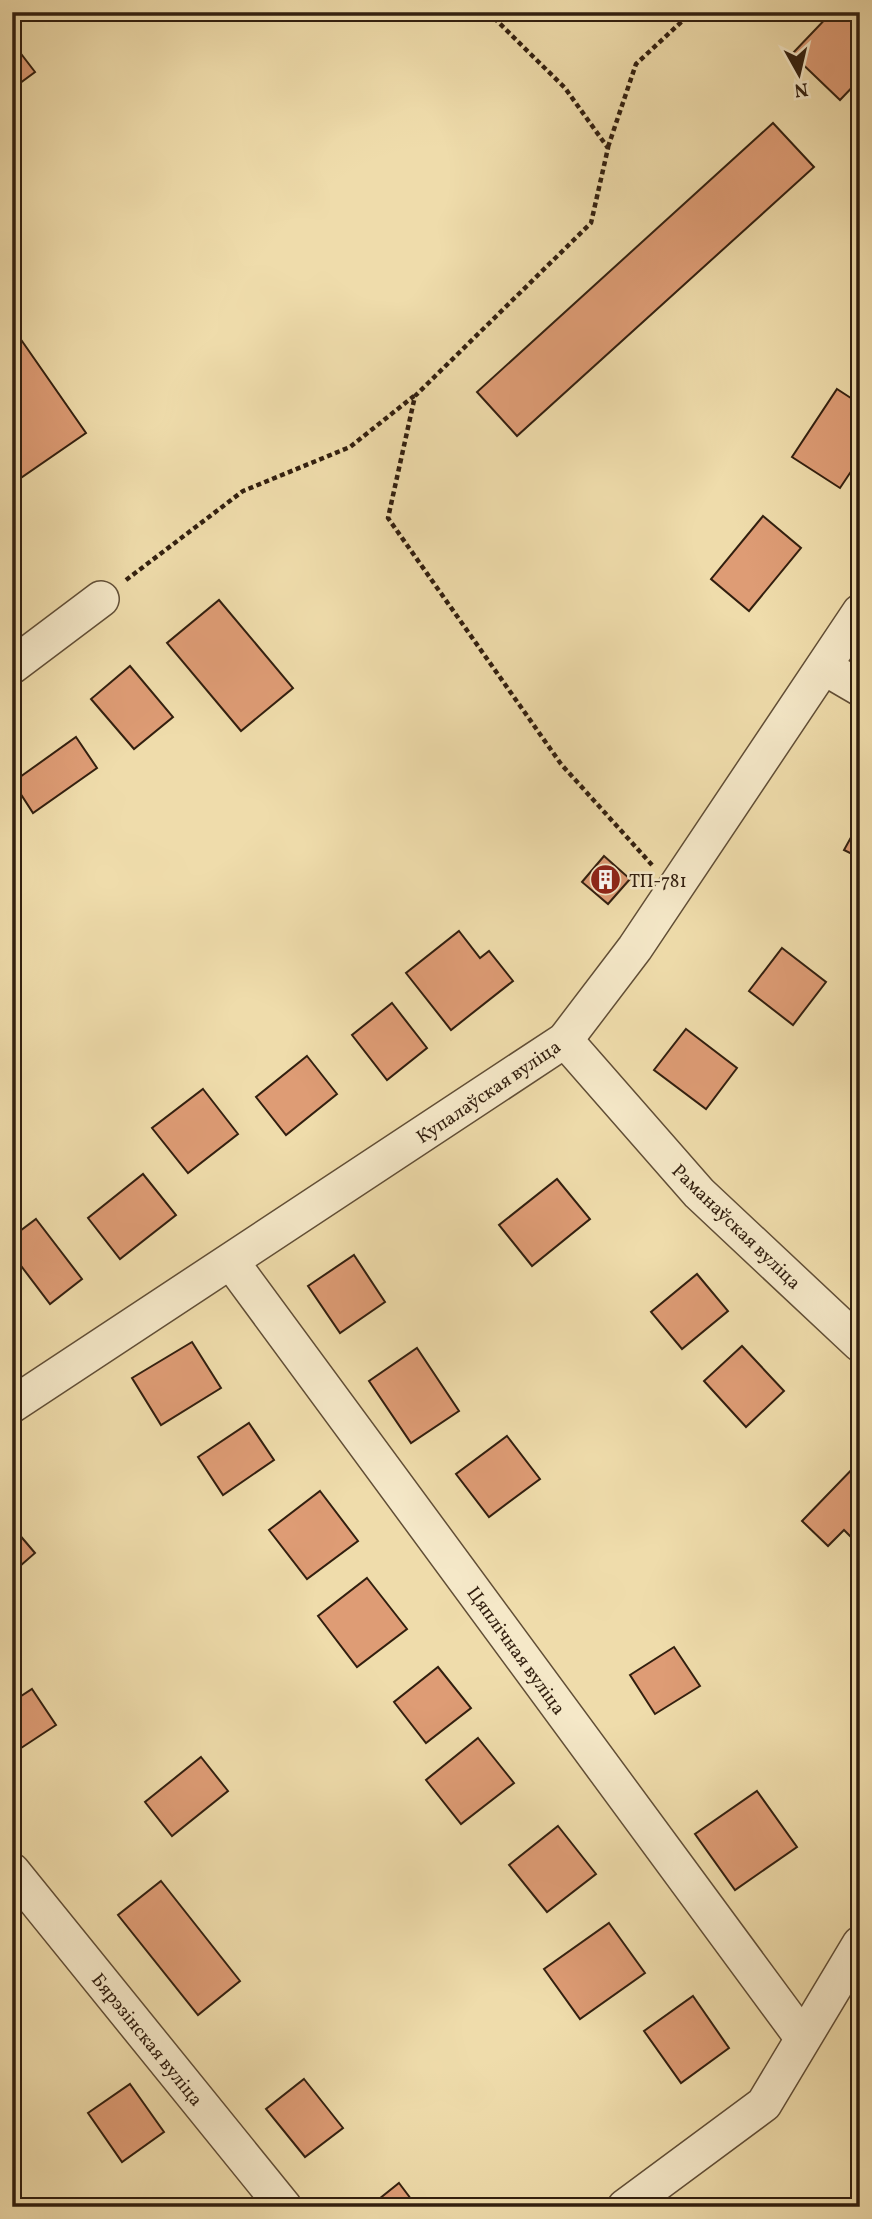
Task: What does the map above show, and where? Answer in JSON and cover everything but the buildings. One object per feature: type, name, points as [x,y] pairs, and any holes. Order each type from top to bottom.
[{"type":"street","points":[[12,666],[101,599]]},
{"type":"street","name":"Купалаўская вуліца","points":[[12,1405],[232,1263],[565,1040],[635,948],[860,612]]},
{"type":"street","points":[[824,667],[860,688]]},
{"type":"street","name":"Раманаўская вуліца","points":[[565,1040],[699,1193],[860,1344]]},
{"type":"street","name":"Цяплічная вуліца","points":[[232,1263],[802,2037]]},
{"type":"street","name":"Бярэзінская вуліца","points":[[12,1871],[284,2207]]},
{"type":"street","points":[[625,2207],[764,2104],[860,1944]]},
{"type":"path","points":[[488,12],[565,88],[608,148]]},
{"type":"path","points":[[101,599],[243,491],[349,447],[415,396],[591,223],[601,189],[608,148],[636,64],[692,12]]},
{"type":"path","points":[[415,396],[388,518],[561,764],[674,890]]},
{"type":"place","name":"ТП-781","points":[[606,880]]}]
